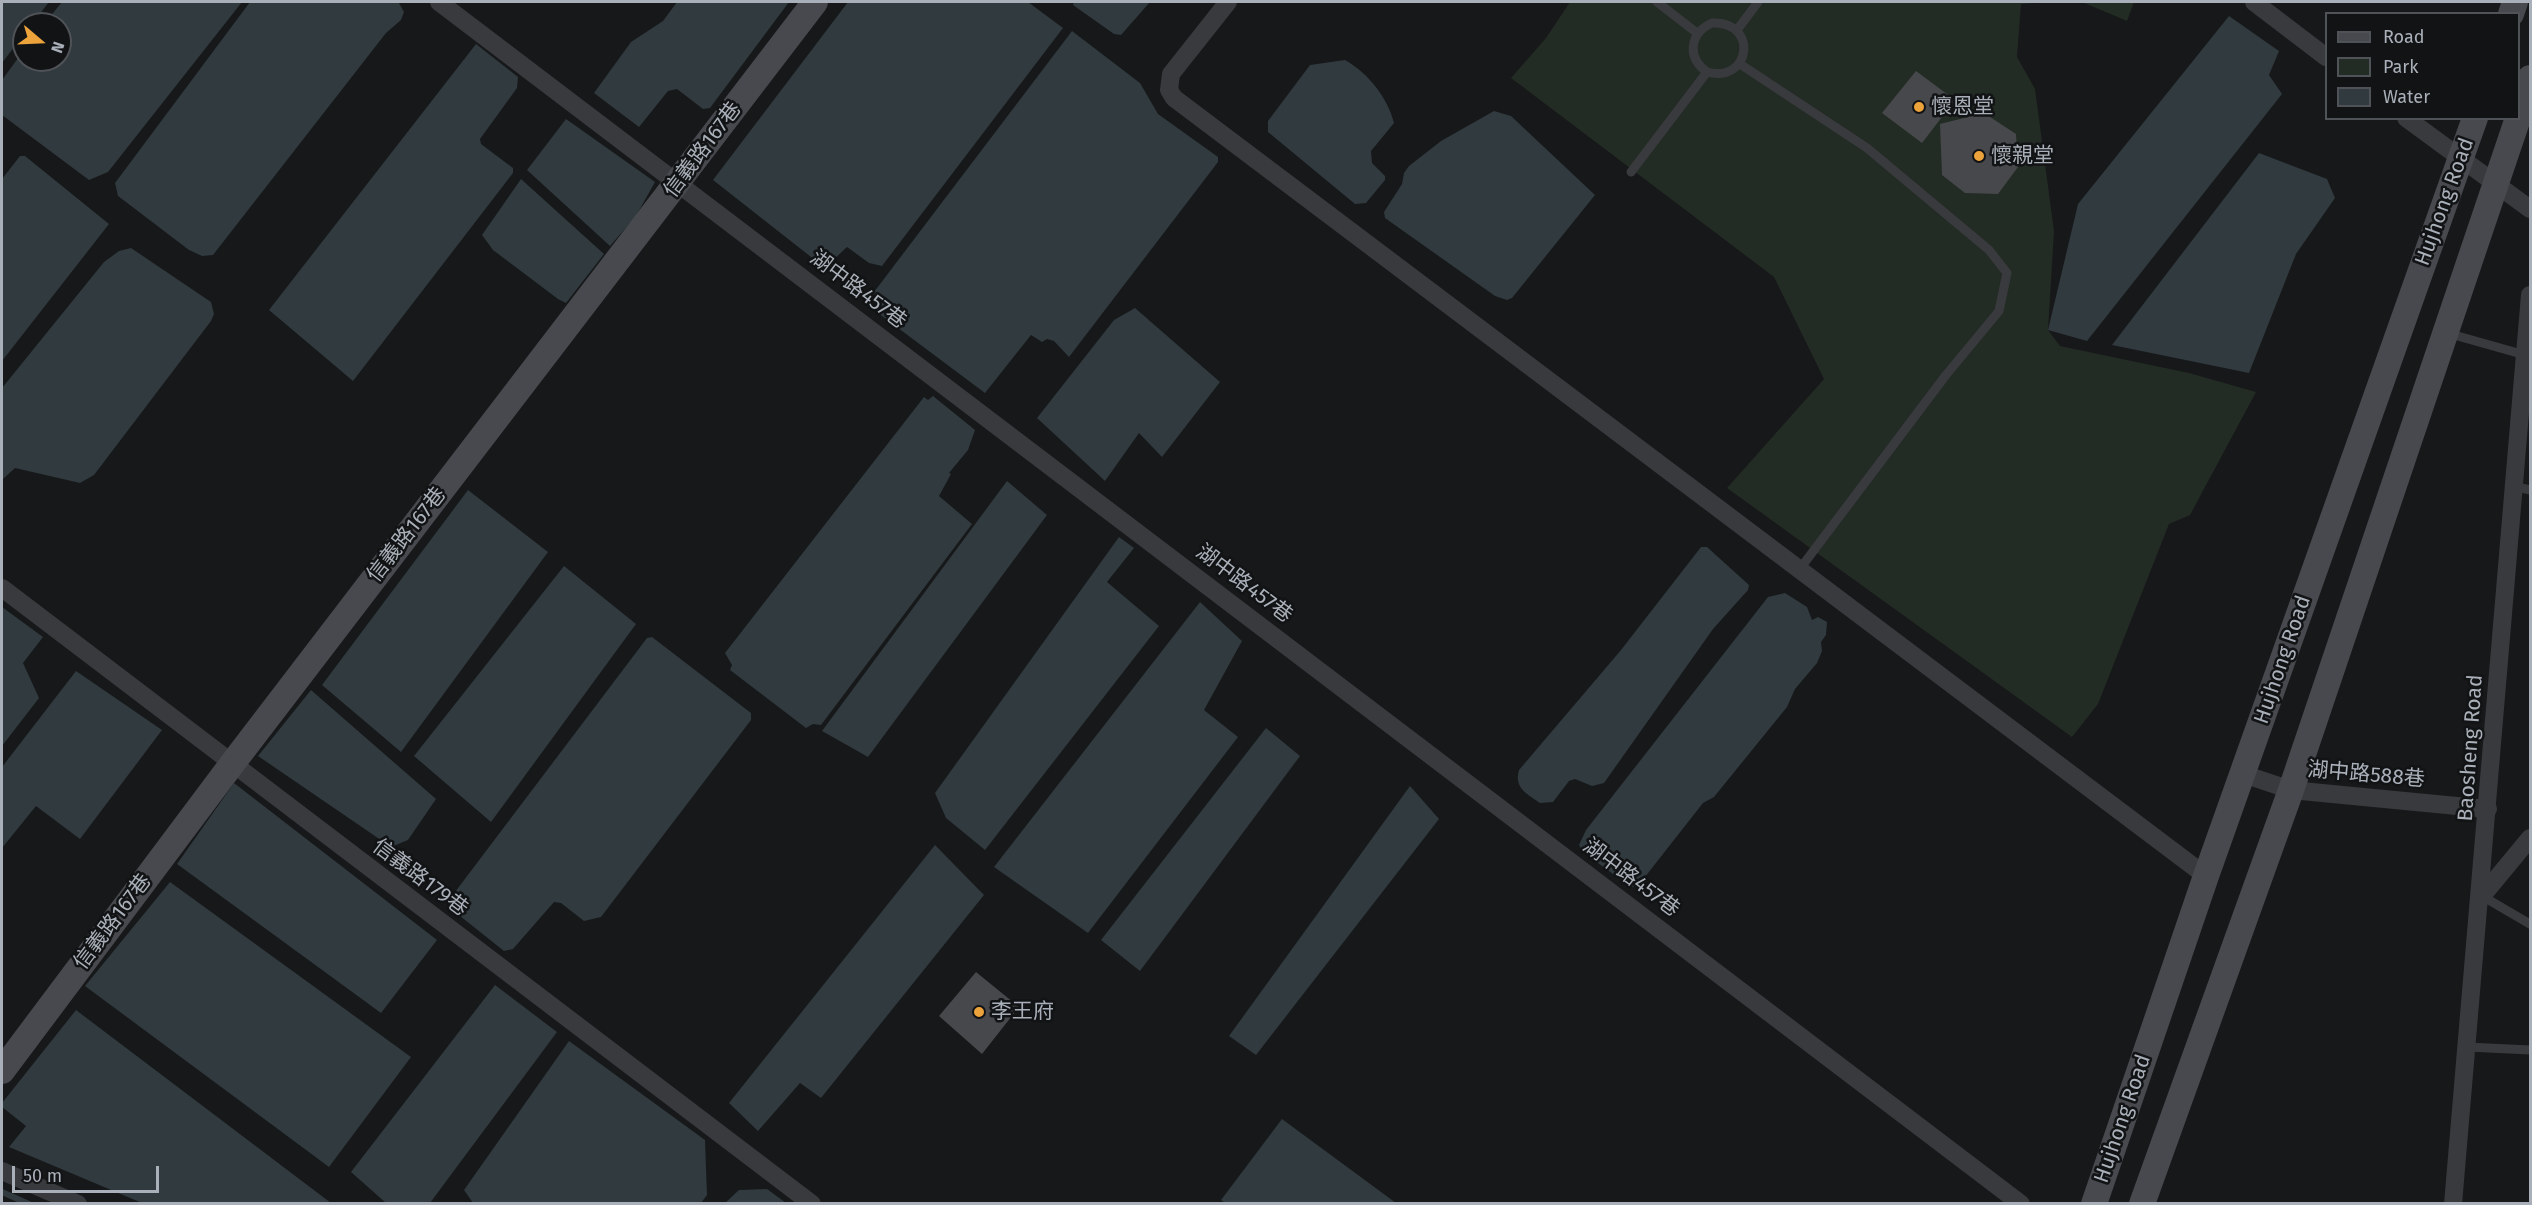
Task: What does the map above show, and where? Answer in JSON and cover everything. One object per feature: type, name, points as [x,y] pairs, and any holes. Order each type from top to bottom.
[{"type":"street","name":"湖中路457巷","points":[[440,2],[2022,1203]]},
{"type":"street","name":"信義路167巷","points":[[2,1071],[232,764],[815,2]]},
{"type":"street","points":[[1228,2],[1171,74],[1169,90],[1174,98],[2206,876]]},
{"type":"street","points":[[2254,2],[2325,56]]},
{"type":"street","name":"Hujhong Road","points":[[2520,111],[2530,78]]},
{"type":"street","points":[[2409,120],[2460,160],[2530,209]]},
{"type":"street","name":"Hujhong Road","points":[[2094,1203],[2206,876],[2474,120]]},
{"type":"street","name":"Hujhong Road","points":[[2142,1203],[2291,790],[2517,120]]},
{"type":"street","name":"Baosheng Road","points":[[2452,1203],[2482,897],[2488,809],[2522,488],[2526,396],[2525,355],[2530,295]]},
{"type":"street","name":"信義路179巷","points":[[2,588],[812,1203]]},
{"type":"street","name":"湖中路588巷","points":[[2243,774],[2291,790],[2488,809]]},
{"type":"street","points":[[2482,897],[2530,838]]},
{"type":"street","points":[[2,1171],[78,1203]]},
{"type":"lane","points":[[1657,2],[1697,33]]},
{"type":"lane","points":[[1737,30],[1758,2]]},
{"type":"lane","points":[[1712,23],[1730,25],[1737,30],[1745,47],[1740,64],[1725,74],[1707,72],[1700,67],[1692,50],[1697,33],[1712,23]]},
{"type":"lane","points":[[1740,64],[1867,148],[1989,250],[2007,273],[1999,311],[1946,375],[1799,570]]},
{"type":"lane","points":[[1631,172],[1707,72]]},
{"type":"lane","points":[[2446,333],[2525,355]]},
{"type":"lane","points":[[2482,897],[2530,924]]},
{"type":"lane","points":[[2468,1047],[2530,1050]]},
{"type":"green space","points":[[1570,2],[2046,2],[2021,4],[2017,57],[2035,89],[2054,231],[2048,330],[2060,346],[2189,373],[2256,392],[2190,515],[2169,524],[2098,704],[2072,737],[1727,488],[1824,379],[1774,277],[1511,78],[1546,38]]},
{"type":"green space","points":[[2082,2],[2134,2],[2127,21]]},
{"type":"water","points":[[2,2],[49,2],[41,12],[12,12],[12,50],[2,63]]},
{"type":"water","points":[[62,2],[242,2],[108,172],[89,180],[2,115],[2,80],[12,66],[12,72],[72,72],[72,12],[54,12]]},
{"type":"water","points":[[250,2],[391,2],[399,3],[404,12],[401,20],[386,33],[213,255],[202,256],[189,250],[118,196],[115,183]]},
{"type":"water","points":[[677,2],[789,2],[710,108],[703,109],[677,89],[668,91],[639,127],[594,93],[631,42],[663,21]]},
{"type":"water","points":[[848,2],[1028,2],[1063,28],[882,266],[869,263],[847,247],[828,265],[820,264],[713,180]]},
{"type":"water","points":[[1074,2],[1150,2],[1121,35],[1114,34],[1073,5]]},
{"type":"water","points":[[2229,16],[2279,51],[2269,75],[2282,94],[2087,341],[2048,330],[2078,204]]},
{"type":"water","points":[[1072,31],[1140,83],[1158,114],[1218,157],[1218,162],[1069,357],[1054,341],[1047,339],[1042,342],[1031,335],[985,393],[878,313],[874,292]]},
{"type":"water","points":[[476,44],[518,77],[517,88],[480,139],[481,144],[513,168],[513,173],[353,381],[269,310]]},
{"type":"water","points":[[1345,60],[1362,72],[1376,87],[1387,104],[1394,123],[1371,151],[1372,163],[1385,176],[1385,180],[1366,203],[1355,204],[1268,132],[1268,121],[1310,65]]},
{"type":"water","points":[[1494,111],[1511,116],[1595,195],[1512,298],[1507,300],[1495,296],[1385,218],[1384,212],[1402,184],[1404,173],[1409,166],[1441,141]]},
{"type":"water","points":[[566,119],[655,182],[636,216],[610,246],[527,170]]},
{"type":"water","points":[[2259,153],[2327,179],[2335,198],[2296,254],[2249,373],[2112,345]]},
{"type":"water","points":[[20,156],[25,156],[109,224],[2,361],[2,179]]},
{"type":"water","points":[[521,179],[604,254],[566,303],[493,250],[482,235]]},
{"type":"water","points":[[131,248],[211,302],[214,314],[211,321],[94,475],[80,483],[15,468],[2,480],[2,388],[104,262],[119,251]]},
{"type":"water","points":[[1135,308],[1220,382],[1162,457],[1139,433],[1105,481],[1037,418],[1114,320]]},
{"type":"water","points":[[933,396],[975,430],[968,450],[949,473],[951,474],[939,496],[972,524],[821,725],[813,724],[806,728],[730,670],[732,665],[725,653],[924,397],[928,400]]},
{"type":"water","points":[[1007,481],[1047,515],[868,757],[822,731]]},
{"type":"water","points":[[468,490],[548,552],[401,752],[322,685]]},
{"type":"water","points":[[1119,537],[1134,548],[1107,582],[1159,626],[985,850],[946,818],[935,793]]},
{"type":"water","points":[[1701,547],[1707,547],[1749,585],[1748,590],[1713,629],[1604,783],[1592,786],[1575,779],[1569,781],[1553,802],[1540,803],[1522,790],[1518,781],[1519,770],[1621,650]]},
{"type":"water","points":[[564,566],[636,624],[491,822],[414,756]]},
{"type":"water","points":[[1785,593],[1807,607],[1812,620],[1818,617],[1827,622],[1826,635],[1821,642],[1822,651],[1817,663],[1795,689],[1787,707],[1714,797],[1703,803],[1641,882],[1633,887],[1628,885],[1583,852],[1579,845],[1586,830],[1768,597]]},
{"type":"water","points":[[1200,602],[1242,641],[1204,710],[1238,737],[1088,933],[994,867]]},
{"type":"water","points":[[2,607],[43,637],[23,663],[39,698],[2,746]]},
{"type":"water","points":[[652,637],[751,713],[751,720],[601,917],[584,921],[561,903],[554,902],[513,949],[504,951],[450,908],[452,896],[647,638]]},
{"type":"water","points":[[76,671],[162,730],[80,839],[36,806],[2,848],[2,767]]},
{"type":"water","points":[[311,690],[436,799],[408,840],[391,847],[258,756]]},
{"type":"water","points":[[1266,728],[1300,756],[1140,971],[1101,940]]},
{"type":"water","points":[[234,783],[437,940],[381,1013],[177,864]]},
{"type":"water","points":[[1410,786],[1439,819],[1256,1055],[1229,1036]]},
{"type":"water","points":[[935,845],[984,895],[821,1098],[800,1083],[758,1131],[729,1103]]},
{"type":"water","points":[[170,882],[411,1057],[329,1167],[85,986]]},
{"type":"water","points":[[495,985],[557,1032],[430,1203],[386,1203],[351,1172]]},
{"type":"water","points":[[76,1010],[331,1203],[142,1203],[9,1147],[26,1126],[2,1107],[2,1103]]},
{"type":"water","points":[[569,1041],[705,1140],[707,1195],[701,1203],[473,1203],[464,1190]]},
{"type":"water","points":[[1282,1119],[1396,1203],[1225,1203],[1221,1200]]},
{"type":"water","points":[[767,1189],[786,1203],[725,1203],[739,1190]]},
{"type":"building","name":"懷恩堂","points":[[1916,71],[1955,100],[1922,143],[1882,113]]},
{"type":"building","name":"懷親堂","points":[[1984,113],[2016,134],[2018,167],[1998,194],[1965,193],[1942,175],[1940,124]]},
{"type":"building","name":"李王府","points":[[976,972],[1019,1007],[982,1054],[939,1016]]},
{"type":"waterway","points":[[2,1192],[29,1204]]},
{"type":"place","name":"懷恩堂","points":[[1919,107]]},
{"type":"place","name":"懷親堂","points":[[1979,156]]},
{"type":"place","name":"李王府","points":[[979,1012]]}]
